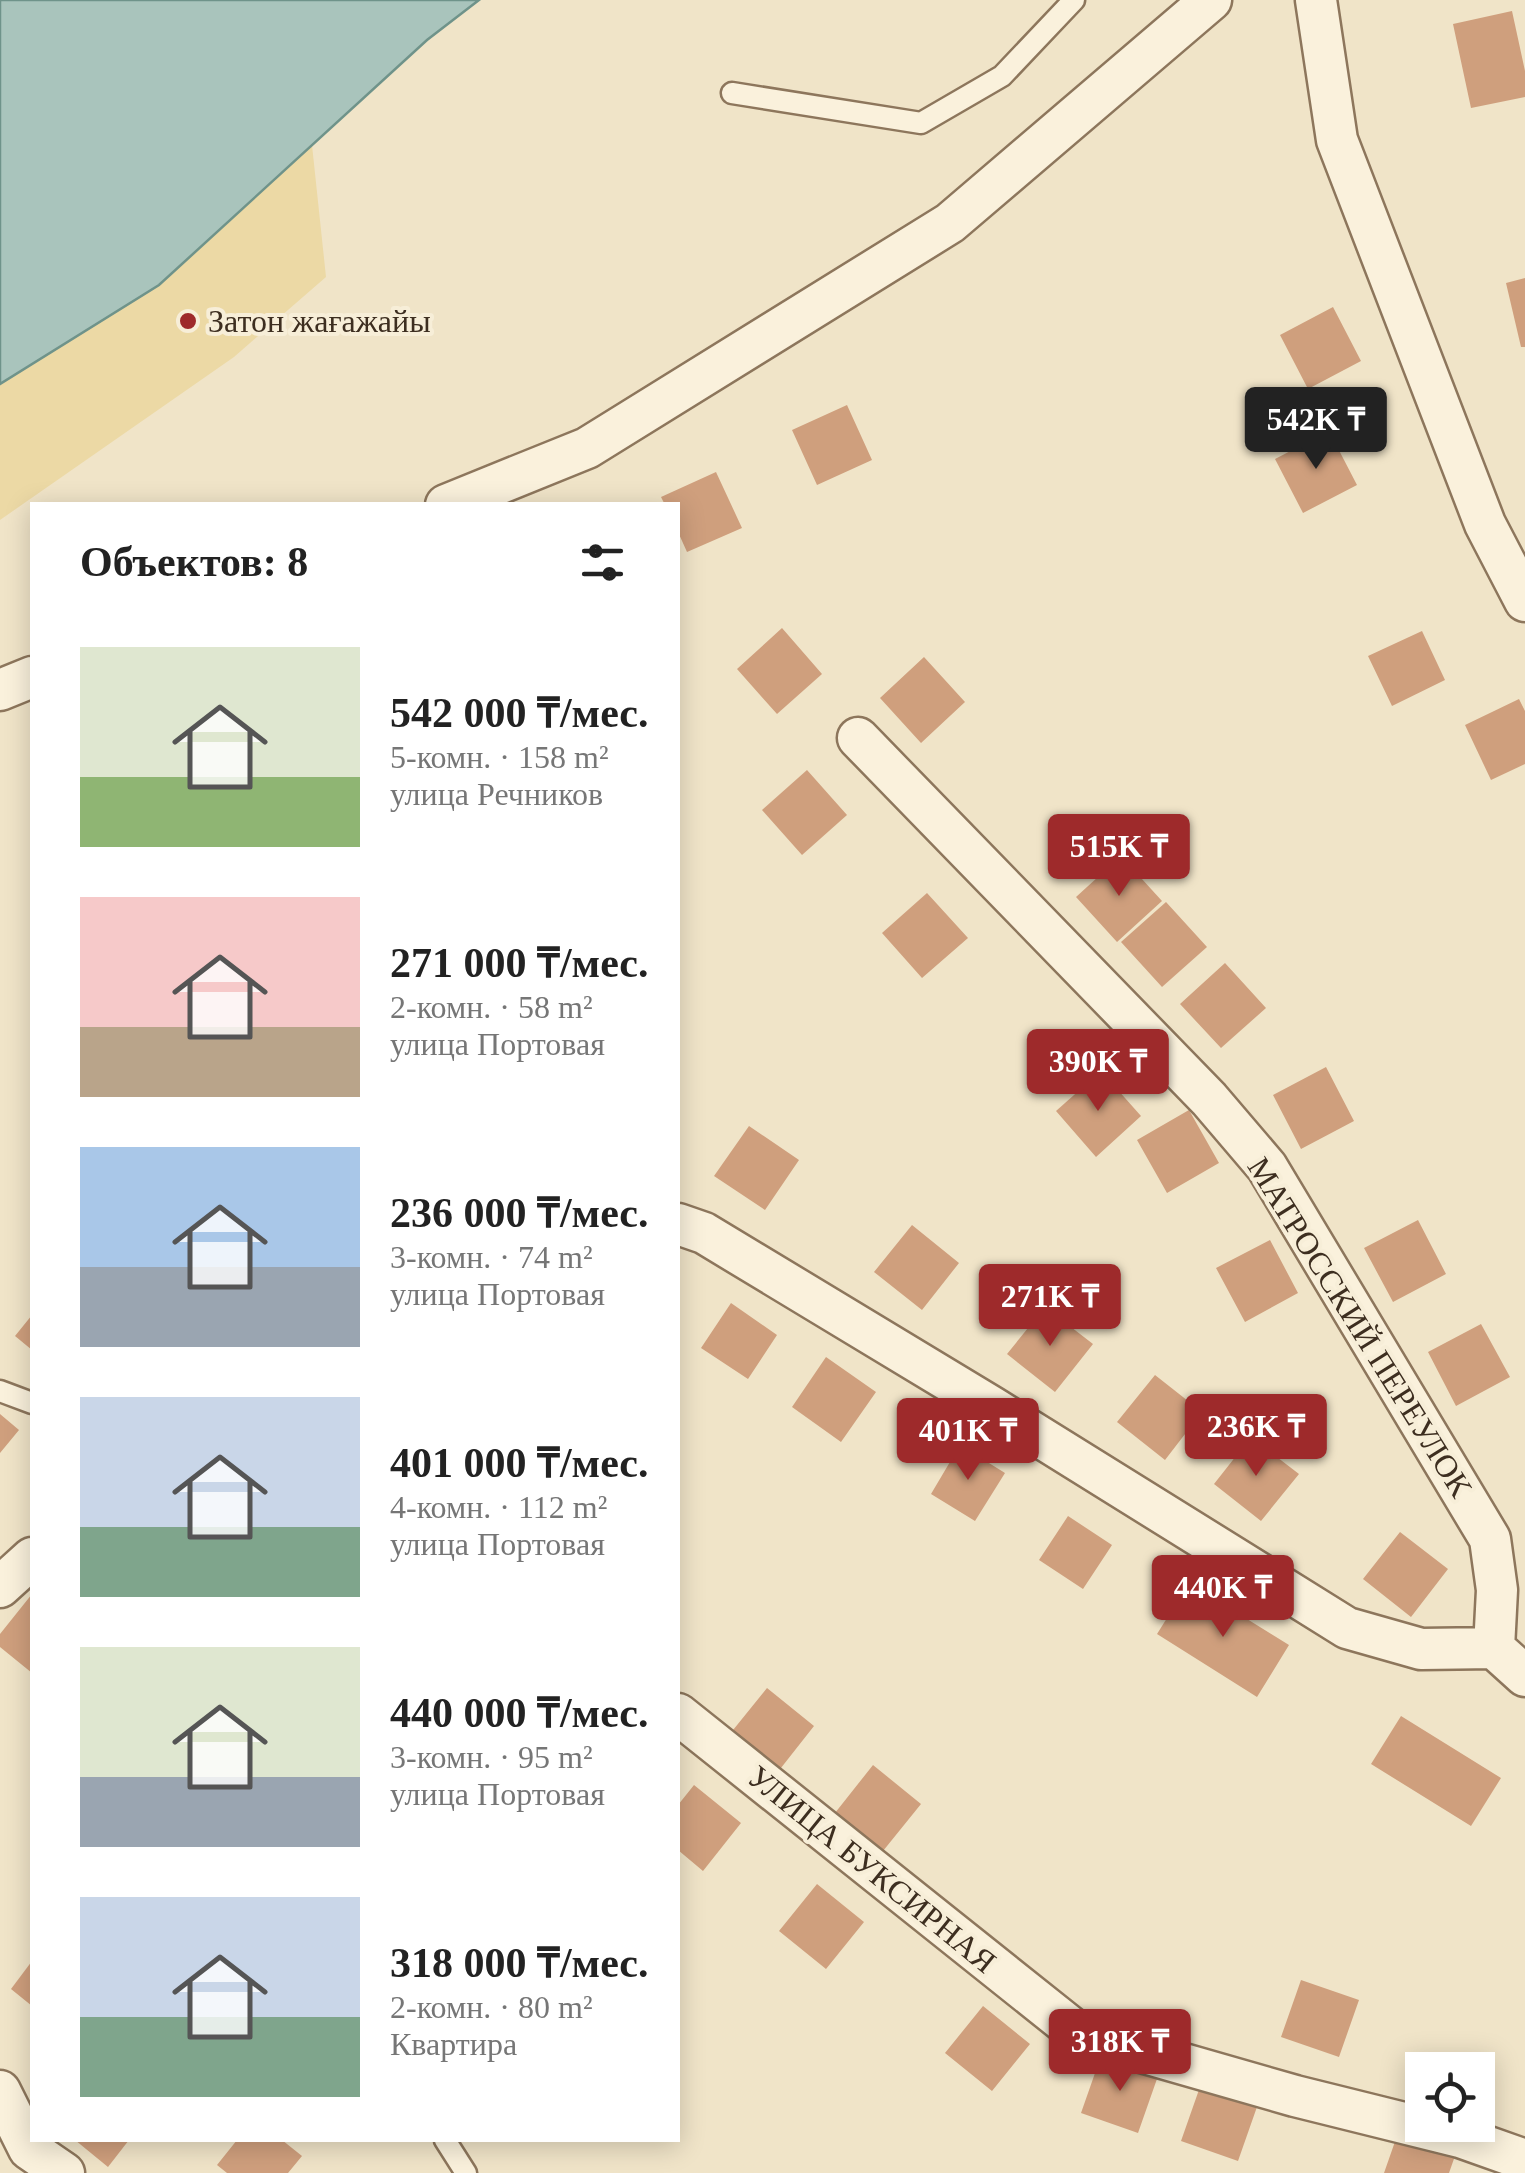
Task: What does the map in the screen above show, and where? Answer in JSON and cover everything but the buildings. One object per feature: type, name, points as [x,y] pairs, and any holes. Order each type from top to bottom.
[{"type":"street","points":[[483,497],[587,448],[950,223],[1211,0]]},
{"type":"street","points":[[1316,0],[1337,140],[1485,524],[1525,601]]},
{"type":"street","points":[[0,690],[30,678]]},
{"type":"street","name":"МАТРОССКИЙ ПЕРЕУЛОК","points":[[858,738],[1209,1100],[1267,1167],[1490,1539],[1497,1590],[1494,1648]]},
{"type":"street","points":[[680,1225],[704,1233],[823,1304],[1347,1628],[1420,1648],[1494,1648],[1525,1676]]},
{"type":"street","points":[[0,1588],[30,1560]]},
{"type":"street","name":"УЛИЦА БУКСИРНАЯ","points":[[680,1716],[1079,2034],[1295,2096],[1460,2137],[1525,2160]]},
{"type":"street","points":[[0,2091],[30,2149],[64,2173]]},
{"type":"lane","points":[[732,93],[921,123],[1002,76],[1074,0]]},
{"type":"lane","points":[[0,1391],[30,1402]]},
{"type":"lane","points":[[446,2142],[466,2173]]},
{"type":"sand","name":"Затон жағажайы","points":[[312,145],[326,277],[234,357],[0,520],[0,384],[159,285]]},
{"type":"water","points":[[0,0],[479,0],[427,40],[159,285],[0,384]]},
{"type":"place","name":"Затон жағажайы","points":[[188,321]]}]
